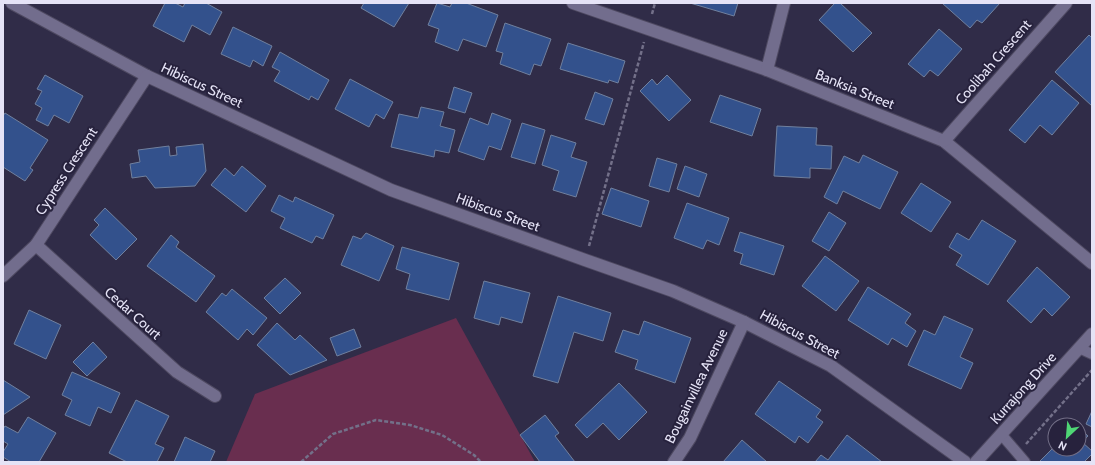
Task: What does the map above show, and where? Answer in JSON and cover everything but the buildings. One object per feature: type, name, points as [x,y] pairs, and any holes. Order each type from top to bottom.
[{"type":"street","name":"Hibiscus Street","points":[[12,3],[147,76],[391,190],[673,291],[744,322],[831,366],[965,462]]},
{"type":"street","name":"Banksia Street","points":[[574,3],[767,70],[944,141],[1092,263]]},
{"type":"street","points":[[767,70],[784,3]]},
{"type":"street","name":"Coolibah Crescent","points":[[944,141],[1066,3]]},
{"type":"street","name":"Cypress Crescent","points":[[3,276],[36,245],[147,76]]},
{"type":"street","name":"Cedar Court","points":[[36,245],[177,372],[215,396]]},
{"type":"street","name":"Bougainvillea Avenue","points":[[674,462],[690,438],[744,322]]},
{"type":"street","name":"Kurrajong Drive","points":[[976,462],[1092,334]]},
{"type":"lane","points":[[1079,348],[1092,354]]},
{"type":"lane","points":[[1001,434],[1025,462]]},
{"type":"path","points":[[585,260],[648,28]]},
{"type":"path","points":[[1018,454],[1092,370]]},
{"type":"path","points":[[302,462],[333,434],[376,420],[410,425],[442,435],[474,455],[481,462]]},
{"type":"shaded area","points":[[456,318],[535,462],[226,462],[255,394]]}]
